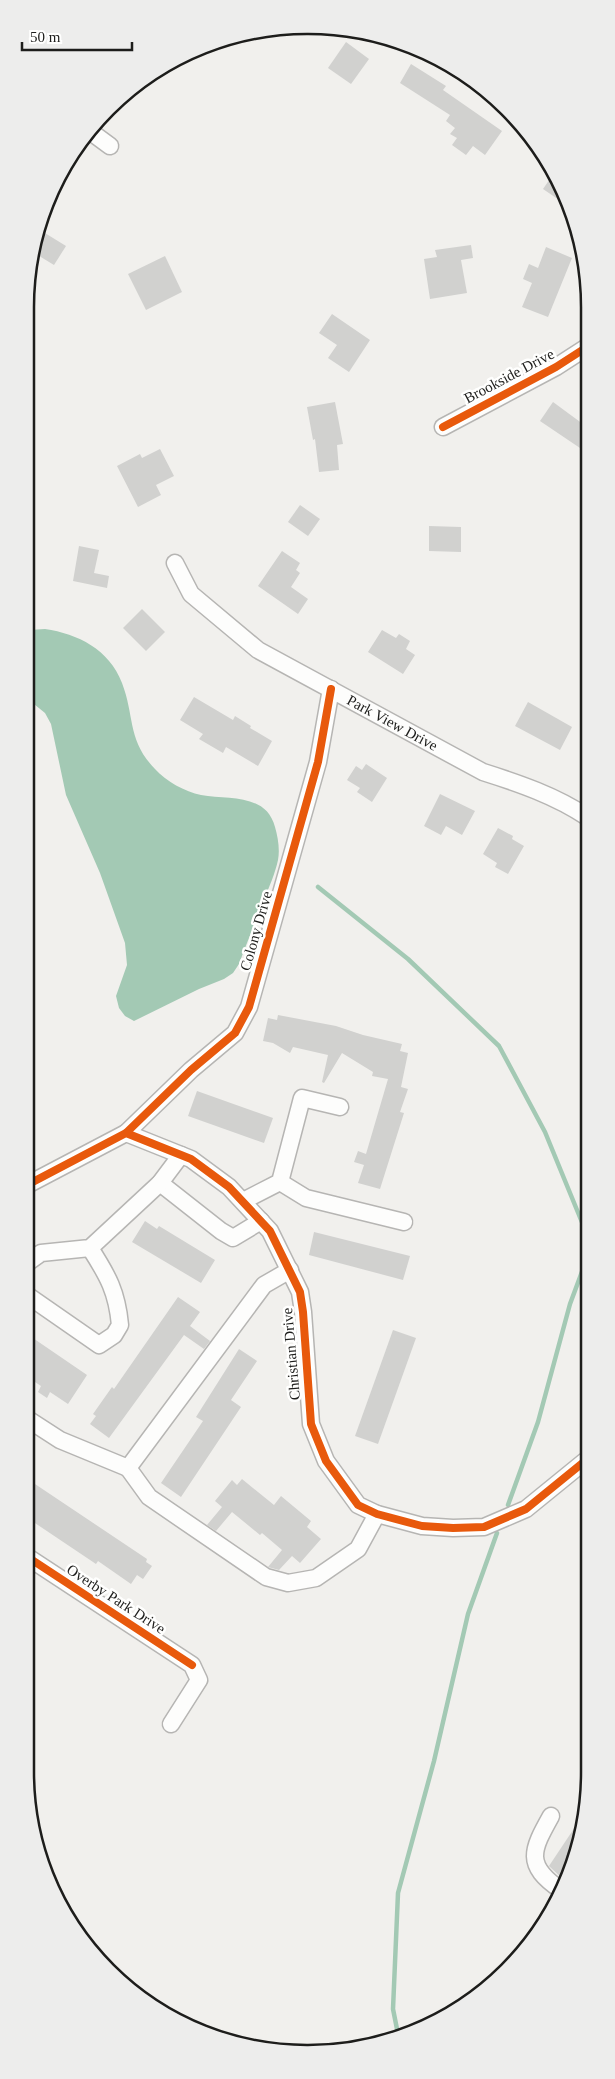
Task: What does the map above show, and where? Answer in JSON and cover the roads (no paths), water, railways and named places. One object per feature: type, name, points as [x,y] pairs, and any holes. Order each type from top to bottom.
[{"type":"street","points":[[95,135],[110,146]]},
{"type":"street","name":"Brookside Drive","points":[[443,427],[581,352]]},
{"type":"street","name":"Park View Drive","points":[[175,563],[191,594],[252,644],[483,772],[512,781],[550,797],[581,814]]},
{"type":"street","name":"Colony Drive","points":[[126,1133],[191,1070],[235,1033],[249,1008],[318,762],[331,689]]},
{"type":"street","points":[[243,1201],[280,1182],[302,1098],[340,1107]]},
{"type":"street","points":[[34,1181],[126,1133]]},
{"type":"street","name":"Christian Drive","points":[[126,1133],[191,1159],[229,1186],[270,1231],[300,1292],[311,1424],[326,1461],[358,1506],[377,1514],[422,1526],[452,1528],[484,1527],[526,1509],[581,1464]]},
{"type":"street","points":[[34,1258],[41,1253],[90,1248],[160,1183],[181,1155]]},
{"type":"street","points":[[280,1182],[306,1198],[404,1222]]},
{"type":"street","points":[[160,1183],[221,1231],[233,1238],[261,1221]]},
{"type":"street","points":[[34,1300],[99,1345],[114,1335],[120,1325],[118,1304],[108,1276],[90,1248]]},
{"type":"street","points":[[128,1468],[264,1285],[290,1270]]},
{"type":"street","points":[[34,1423],[60,1440],[128,1468],[149,1497],[266,1577],[288,1583],[316,1578],[358,1549],[377,1514]]},
{"type":"street","name":"Overby Park Drive","points":[[34,1561],[192,1665],[199,1680],[171,1724]]},
{"type":"street","points":[[551,1816],[535,1849],[535,1859],[544,1876],[556,1886]]},
{"type":"waterway","points":[[318,887],[408,959],[499,1046],[545,1132],[581,1220]]},
{"type":"waterway","points":[[508,1505],[538,1422],[570,1304],[581,1274]]},
{"type":"waterway","points":[[397,2030],[393,2009],[398,1893],[434,1761],[468,1614],[497,1533]]}]
